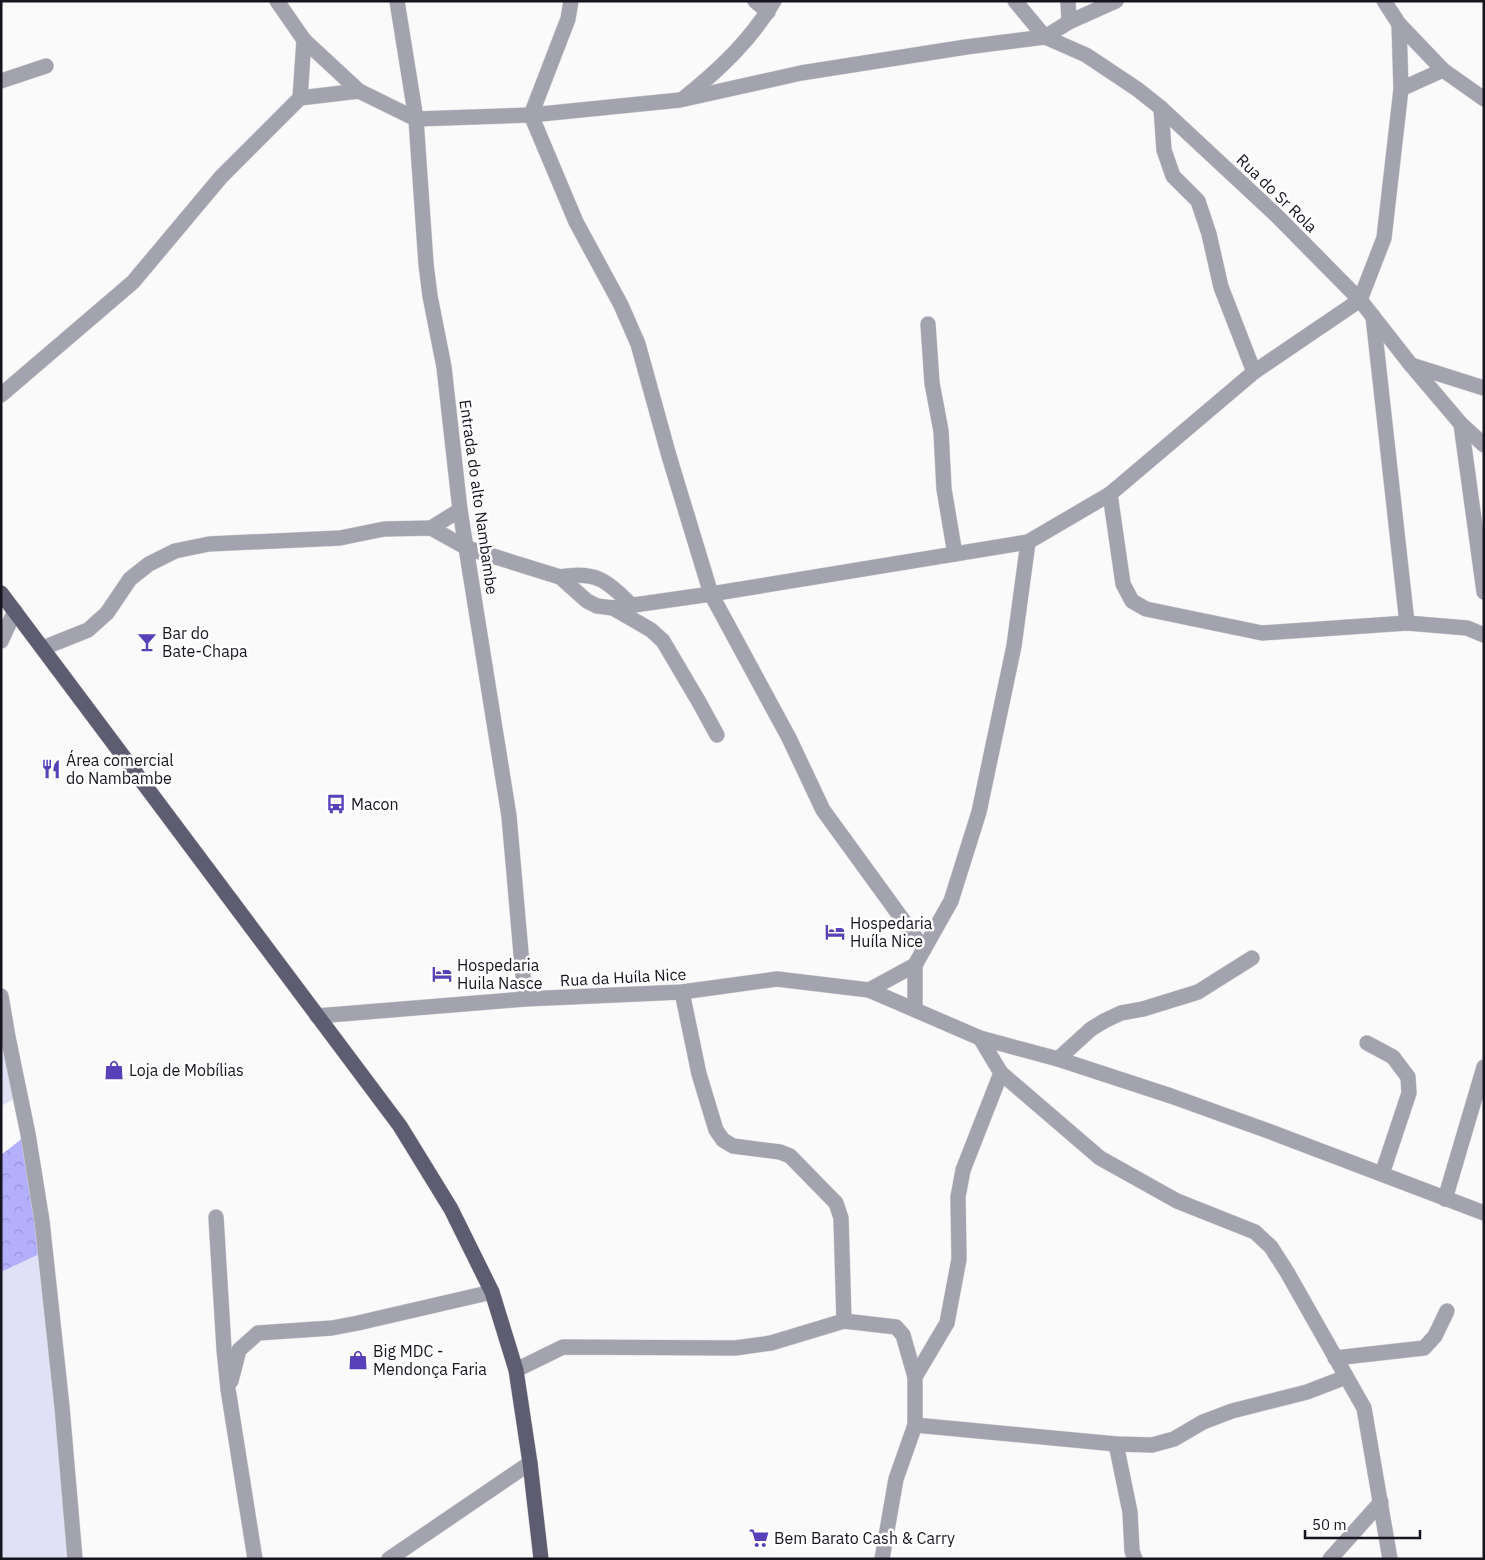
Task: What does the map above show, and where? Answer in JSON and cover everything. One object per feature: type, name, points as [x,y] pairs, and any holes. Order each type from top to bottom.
[{"type":"main road","points":[[1,592],[400,1126],[451,1208],[492,1292],[516,1370],[542,1559]]},
{"type":"street","points":[[277,1],[304,40],[359,92],[416,119],[531,115],[680,100],[801,73],[966,47],[1045,37],[1069,22],[1116,1]]},
{"type":"street","name":"Entrada do alto Nambambe","points":[[397,1],[416,119],[430,296],[444,367],[460,510],[509,816],[525,999]]},
{"type":"street","points":[[571,1],[568,18],[531,115],[576,222],[621,305],[638,344],[669,456],[711,594],[789,738],[823,810],[924,949]]},
{"type":"street","points":[[680,100],[708,78],[745,44],[771,7],[755,1]]},
{"type":"street","name":"Rua do Sr Rola","points":[[1015,1],[1045,37],[1086,55],[1137,89],[1161,108],[1276,215],[1360,300],[1411,365],[1461,424],[1484,445]]},
{"type":"street","points":[[1068,1],[1069,22]]},
{"type":"street","points":[[1384,1],[1399,24],[1443,70],[1484,99]]},
{"type":"street","points":[[43,648],[88,630],[106,613],[130,579],[149,564],[175,551],[209,544],[340,538],[384,529],[431,528],[467,548],[560,577],[587,601],[597,606],[614,608],[1028,542],[1110,494],[1254,372],[1360,300],[1384,238],[1401,89],[1399,24]]},
{"type":"street","points":[[300,98],[304,40]]},
{"type":"street","points":[[1,81],[46,66]]},
{"type":"street","points":[[1401,89],[1443,70]]},
{"type":"street","points":[[1,395],[133,282],[221,177],[300,98],[359,92]]},
{"type":"street","points":[[1161,108],[1164,150],[1173,176],[1198,201],[1209,234],[1221,287],[1254,372]]},
{"type":"street","points":[[1373,315],[1407,623]]},
{"type":"street","points":[[928,324],[932,383],[941,431],[944,488],[955,554]]},
{"type":"street","points":[[1411,365],[1484,388]]},
{"type":"street","points":[[1461,424],[1484,592]]},
{"type":"street","points":[[1110,494],[1123,584],[1132,601],[1146,609],[1262,633],[1407,623],[1467,628],[1484,635]]},
{"type":"street","points":[[431,528],[460,510]]},
{"type":"street","points":[[915,1009],[915,965],[951,901],[980,812],[1014,646],[1028,542]]},
{"type":"street","points":[[560,577],[576,574],[589,575],[600,579],[615,589],[630,604]]},
{"type":"street","points":[[614,608],[651,630],[663,641],[717,735]]},
{"type":"street","points":[[1,641],[15,611]]},
{"type":"street","points":[[1058,1059],[1104,1021],[1121,1013],[1143,1009],[1198,992],[1252,958]]},
{"type":"street","points":[[869,990],[915,965]]},
{"type":"street","name":"Rua da Huíla Nice","points":[[317,1016],[525,999],[682,992],[777,979],[869,990],[980,1038],[1058,1059],[1171,1096],[1382,1174],[1483,1214]]},
{"type":"street","points":[[682,992],[699,1074],[716,1130],[723,1140],[733,1146],[780,1152],[790,1156],[836,1202],[841,1218],[844,1321]]},
{"type":"street","points":[[1,996],[28,1134],[42,1221],[62,1407],[75,1559]]},
{"type":"street","points":[[980,1038],[1000,1073],[1100,1158],[1177,1201],[1255,1232],[1271,1247],[1364,1408],[1390,1559]]},
{"type":"street","points":[[1367,1043],[1393,1057],[1408,1076],[1409,1093],[1382,1174]]},
{"type":"street","points":[[1445,1198],[1484,1067]]},
{"type":"street","points":[[915,1377],[947,1323],[959,1259],[958,1198],[963,1170],[1000,1073]]},
{"type":"street","points":[[216,1216],[228,1389],[255,1559]]},
{"type":"street","points":[[228,1389],[239,1350],[258,1333],[332,1328],[492,1292]]},
{"type":"street","points":[[1336,1358],[1424,1348],[1435,1336],[1447,1311]]},
{"type":"street","points":[[516,1370],[563,1347],[735,1348],[771,1343],[844,1321],[896,1326],[903,1335],[915,1377],[915,1425],[896,1479],[882,1559]]},
{"type":"street","points":[[915,1425],[1116,1444],[1152,1444],[1174,1439],[1203,1422],[1232,1411],[1307,1392],[1346,1377]]},
{"type":"street","points":[[1116,1444],[1130,1512],[1132,1556]]},
{"type":"street","points":[[389,1559],[530,1463]]},
{"type":"street","points":[[1330,1559],[1381,1502]]},
{"type":"shaded area","points":[[1,1010],[20,1096],[1,1106]]},
{"type":"shaded area","points":[[46,1251],[75,1559],[1,1559],[1,1272]]},
{"type":"green space","points":[[28,1134],[46,1251],[1,1272],[1,1155]]},
{"type":"place","name":"Bar do Bate-Chapa","points":[[147,642]]},
{"type":"place","name":"Área comercial do Nambambe","points":[[51,769]]},
{"type":"place","name":"Macon","points":[[336,804]]},
{"type":"place","name":"Hospedaria Huíla Nice","points":[[835,932]]},
{"type":"place","name":"Hospedaria Huila Nasce","points":[[442,974]]},
{"type":"place","name":"Loja de Mobílias","points":[[114,1070]]},
{"type":"place","name":"Big MDC - Mendonça Faria","points":[[358,1360]]},
{"type":"place","name":"Bem Barato Cash & Carry","points":[[759,1538]]}]
